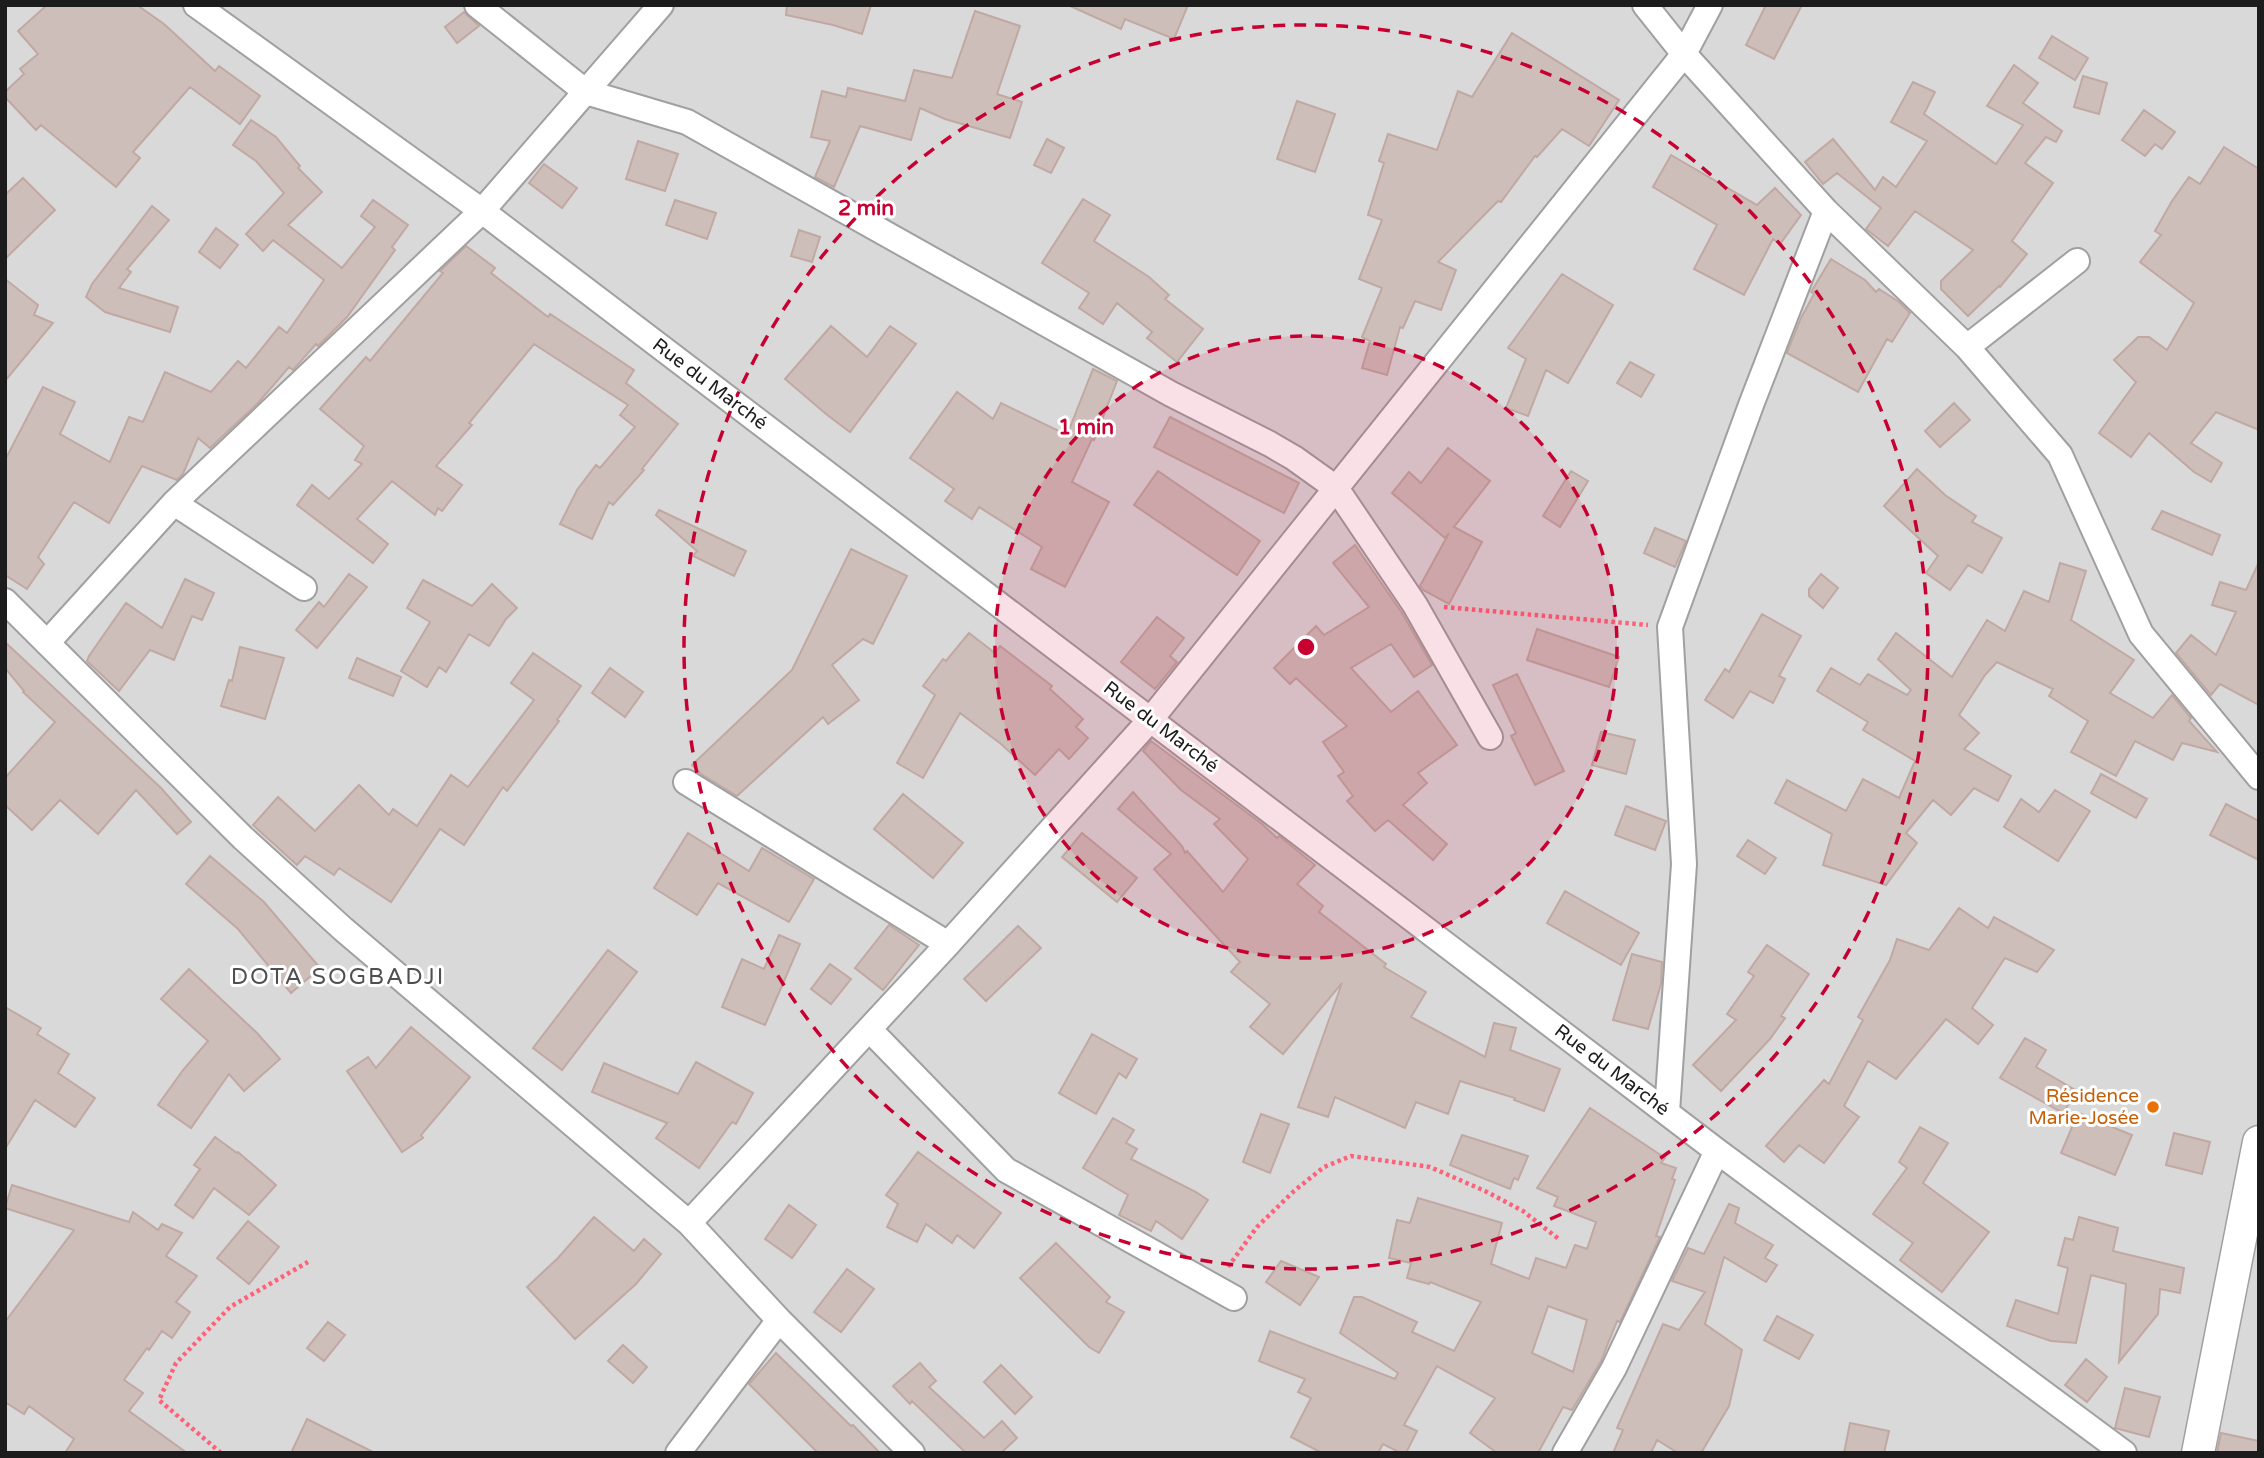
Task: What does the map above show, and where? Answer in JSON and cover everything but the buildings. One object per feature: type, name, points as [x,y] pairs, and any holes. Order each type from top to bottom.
[{"type":"street","name":"Rue du Marché","points":[[196,5],[482,211],[1717,1151],[2124,1453]]},
{"type":"street","points":[[477,5],[586,92],[687,122],[1171,394],[1270,444],[1336,488],[1415,604],[1490,737]]},
{"type":"street","points":[[47,643],[174,503],[482,211],[661,5]]},
{"type":"street","points":[[1645,5],[1684,54],[1826,211],[1967,347],[2060,455],[2141,634],[2259,777]]},
{"type":"street","points":[[689,1223],[948,944],[1151,719],[1684,54],[1710,5]]},
{"type":"street","points":[[1667,1112],[1684,863],[1670,626],[1826,211]]},
{"type":"street","points":[[1967,347],[2077,261]]},
{"type":"street","points":[[174,503],[304,588]]},
{"type":"street","points":[[5,601],[243,838],[343,929],[689,1223],[779,1320],[912,1453]]},
{"type":"street","points":[[686,782],[948,944]]},
{"type":"street","points":[[869,1029],[1006,1170],[1224,1293]]},
{"type":"street","points":[[2198,1453],[2259,1142]]},
{"type":"street","points":[[1565,1453],[1614,1368],[1717,1151]]},
{"type":"street","points":[[678,1453],[779,1320]]},
{"type":"path","points":[[1415,604],[1670,626]]},
{"type":"path","points":[[1224,1293],[1257,1227],[1294,1191],[1324,1167],[1351,1156],[1390,1159],[1430,1167],[1523,1211],[1560,1240]]},
{"type":"path","points":[[221,1453],[159,1400],[176,1363],[230,1307],[308,1262]]},
{"type":"shaded area","points":[[5,5],[2259,5],[2259,1453],[5,1453]]},
{"type":"place","name":"Résidence Marie-Josée","points":[[2153,1107]]},
{"type":"district","name":"DOTA SOGBADJI","points":[[338,977]]}]
